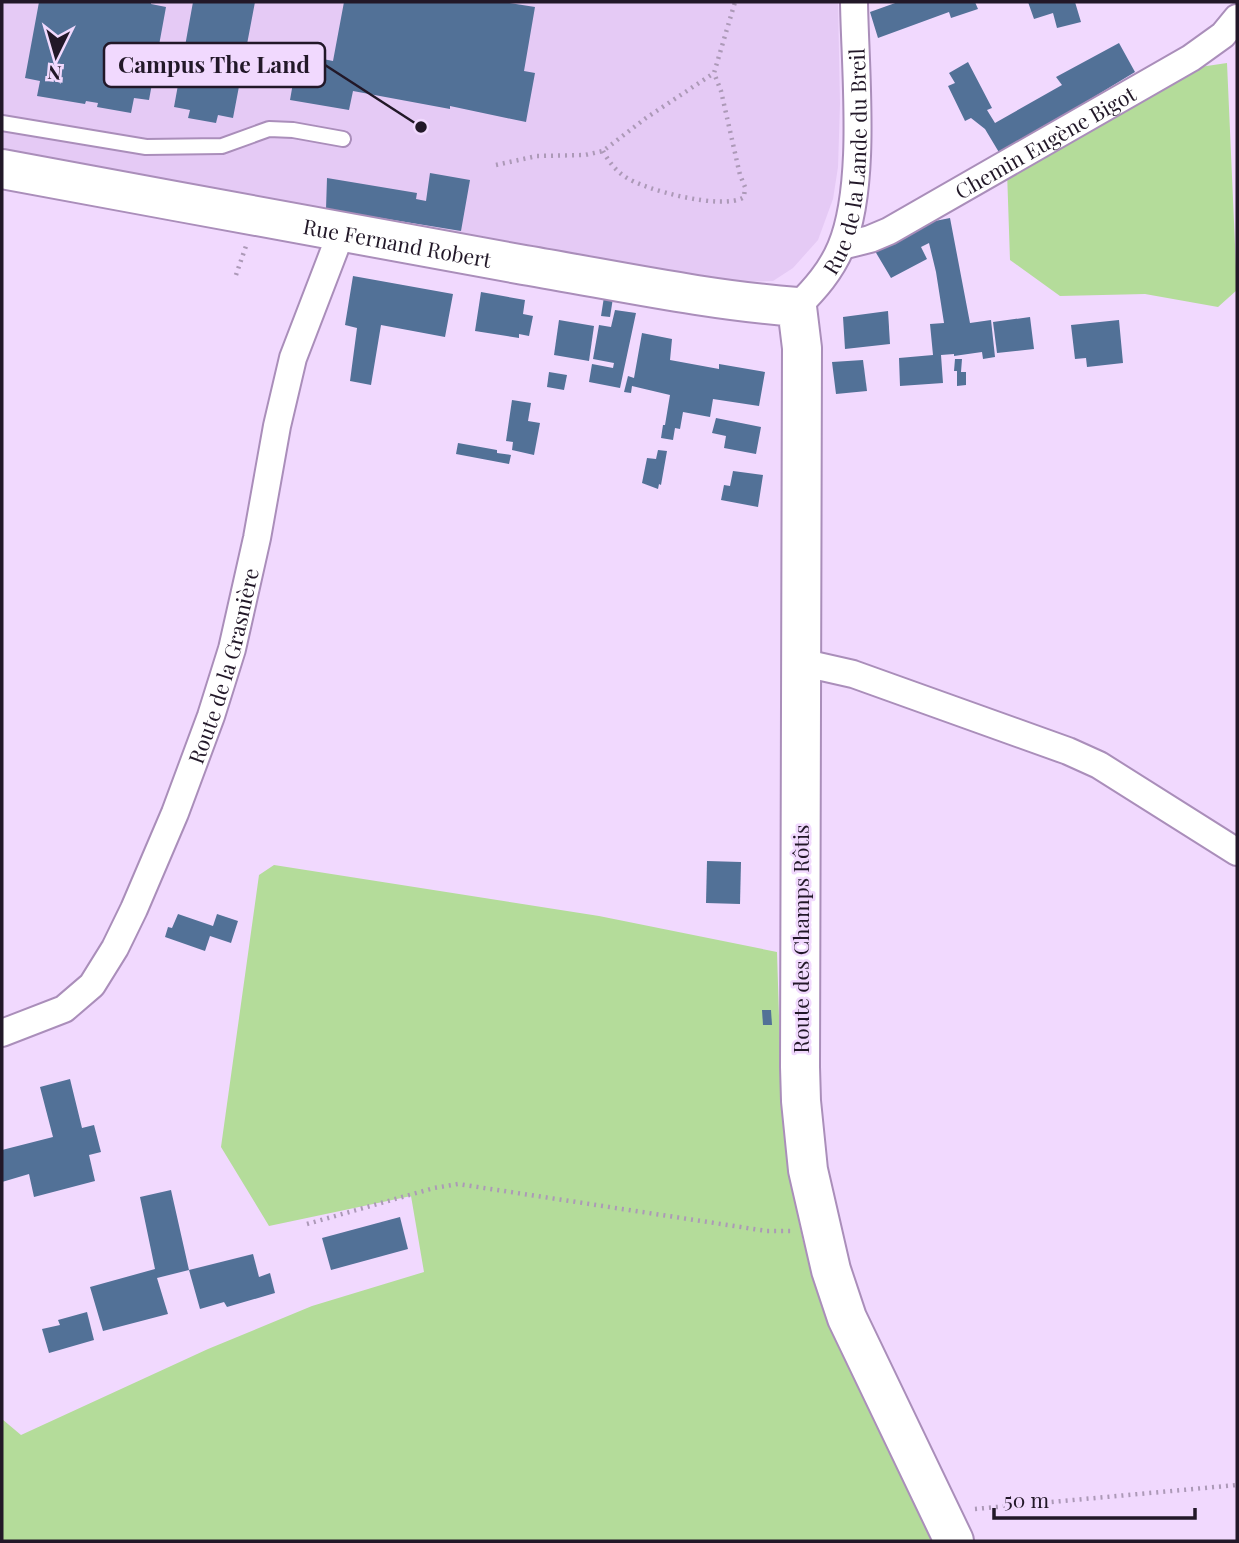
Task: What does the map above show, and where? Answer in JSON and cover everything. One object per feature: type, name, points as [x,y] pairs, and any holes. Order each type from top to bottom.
[{"type":"street","name":"Rue de la Lande du Breil","points":[[797,307],[819,285],[842,246],[853,200],[857,146],[854,2]]},
{"type":"street","name":"Chemin Eugène Bigot","points":[[842,246],[889,231],[1191,58],[1223,35],[1237,18]]},
{"type":"street","name":"Rue Fernand Robert","points":[[2,169],[253,214],[341,233],[733,301],[797,307]]},
{"type":"street","name":"Route de la Grasnière","points":[[2,1033],[64,1009],[92,985],[115,948],[175,813],[222,683],[257,538],[284,392],[293,358],[341,233]]},
{"type":"street","name":"Route des Champs Rôtis","points":[[797,307],[802,338],[801,1101],[808,1170],[820,1227],[847,1318],[947,1527]]},
{"type":"street","points":[[800,662],[853,674],[1068,751],[1099,765],[1237,852]]},
{"type":"lane","points":[[2,123],[146,147],[222,146],[270,129],[293,130],[343,139]]},
{"type":"path","points":[[603,151],[610,163],[625,177],[653,188],[697,200],[725,203],[744,197],[745,187],[714,73],[735,2]]},
{"type":"path","points":[[496,165],[537,156],[585,155],[603,151],[646,118],[714,73]]},
{"type":"path","points":[[307,1224],[434,1188],[458,1185],[766,1231],[820,1227]]},
{"type":"path","points":[[947,1527],[1237,1485]]},
{"type":"shaded area","points":[[2,2],[838,2],[840,104],[838,167],[833,199],[818,240],[793,268],[773,281],[732,282],[94,171],[2,150]]},
{"type":"green space","points":[[1227,63],[1237,290],[1218,307],[1145,294],[1060,296],[1010,260],[1007,171],[1200,67]]},
{"type":"green space","points":[[274,865],[599,916],[777,952],[782,1113],[789,1174],[803,1241],[831,1317],[938,1541],[2,1541],[2,1419],[21,1435],[208,1349],[312,1306],[424,1272],[411,1196],[269,1226],[221,1147],[259,875]]},
{"type":"building","points":[[39,2],[151,2],[166,7],[149,100],[134,98],[131,113],[97,107],[98,103],[86,101],[85,104],[37,96],[40,81],[25,78]]},
{"type":"building","points":[[193,2],[255,2],[233,118],[218,115],[216,123],[188,118],[190,110],[174,107]]},
{"type":"building","points":[[344,2],[504,2],[535,7],[524,71],[535,73],[526,122],[450,106],[450,109],[353,91],[349,110],[290,100],[298,54],[333,61]]},
{"type":"building","points":[[898,2],[975,2],[978,9],[951,18],[949,12],[878,38],[870,12]]},
{"type":"building","points":[[1028,2],[1075,2],[1081,22],[1057,28],[1053,13],[1034,19]]},
{"type":"building","points":[[1119,43],[1135,72],[1000,154],[985,129],[971,118],[965,121],[948,86],[955,83],[949,73],[968,62],[992,108],[987,110],[995,123],[1062,85],[1056,77]]},
{"type":"building","points":[[430,173],[470,180],[461,231],[326,209],[327,178],[417,193],[416,199],[426,201]]},
{"type":"building","points":[[950,218],[970,323],[991,320],[995,357],[983,359],[982,352],[941,355],[943,383],[900,386],[899,358],[933,355],[930,324],[944,323],[936,272],[929,243],[921,247],[927,259],[891,278],[875,251],[925,223]]},
{"type":"building","points":[[353,276],[453,294],[445,337],[381,325],[371,385],[350,381],[357,328],[345,325]]},
{"type":"building","points":[[481,292],[525,300],[523,314],[533,316],[529,336],[519,334],[519,338],[475,331]]},
{"type":"building","points":[[604,297],[613,298],[610,317],[601,316]]},
{"type":"building","points":[[615,310],[636,313],[620,388],[589,382],[592,364],[613,368],[614,363],[593,359],[599,325],[611,327]]},
{"type":"building","points":[[888,311],[890,344],[845,349],[843,317]]},
{"type":"building","points":[[1030,317],[1034,349],[997,353],[993,322]]},
{"type":"building","points":[[559,320],[594,326],[589,361],[554,355]]},
{"type":"building","points":[[1119,320],[1123,363],[1087,367],[1086,358],[1075,359],[1071,325]]},
{"type":"building","points":[[642,333],[672,339],[670,360],[719,369],[719,364],[765,372],[759,406],[713,399],[710,417],[683,412],[680,429],[675,428],[673,440],[661,438],[670,395],[632,386],[631,393],[624,392],[628,376],[634,378]]},
{"type":"building","points":[[955,359],[962,359],[961,372],[966,372],[966,385],[957,386]]},
{"type":"building","points":[[863,360],[867,391],[836,394],[832,362]]},
{"type":"building","points":[[549,372],[567,375],[564,390],[547,387]]},
{"type":"building","points":[[512,400],[531,403],[528,421],[540,423],[534,455],[512,450],[513,442],[506,441]]},
{"type":"building","points":[[716,418],[761,427],[756,454],[724,448],[726,436],[712,433]]},
{"type":"building","points":[[458,443],[511,455],[509,464],[456,454]]},
{"type":"building","points":[[658,450],[667,451],[658,489],[642,483],[647,458],[656,459]]},
{"type":"building","points":[[733,471],[763,475],[758,507],[721,500],[724,485],[730,486]]},
{"type":"building","points":[[707,861],[741,862],[740,904],[706,903]]},
{"type":"building","points":[[178,914],[213,926],[217,914],[238,921],[231,943],[210,936],[205,951],[165,937],[168,927],[172,928]]},
{"type":"building","points":[[762,1010],[771,1010],[772,1025],[763,1025]]},
{"type":"building","points":[[70,1079],[82,1128],[94,1125],[101,1152],[89,1155],[95,1181],[34,1197],[29,1174],[2,1182],[2,1150],[53,1137],[40,1087]]},
{"type":"building","points":[[171,1190],[189,1270],[157,1278],[168,1314],[103,1331],[90,1287],[155,1269],[140,1197]]},
{"type":"building","points":[[400,1217],[408,1249],[331,1270],[322,1238]]},
{"type":"building","points":[[253,1254],[259,1277],[270,1273],[275,1293],[227,1307],[224,1302],[200,1309],[189,1270]]},
{"type":"building","points":[[87,1312],[94,1340],[49,1353],[42,1329],[60,1325],[58,1320]]},
{"type":"place","name":"Campus The Land","points":[[421,127]]}]
